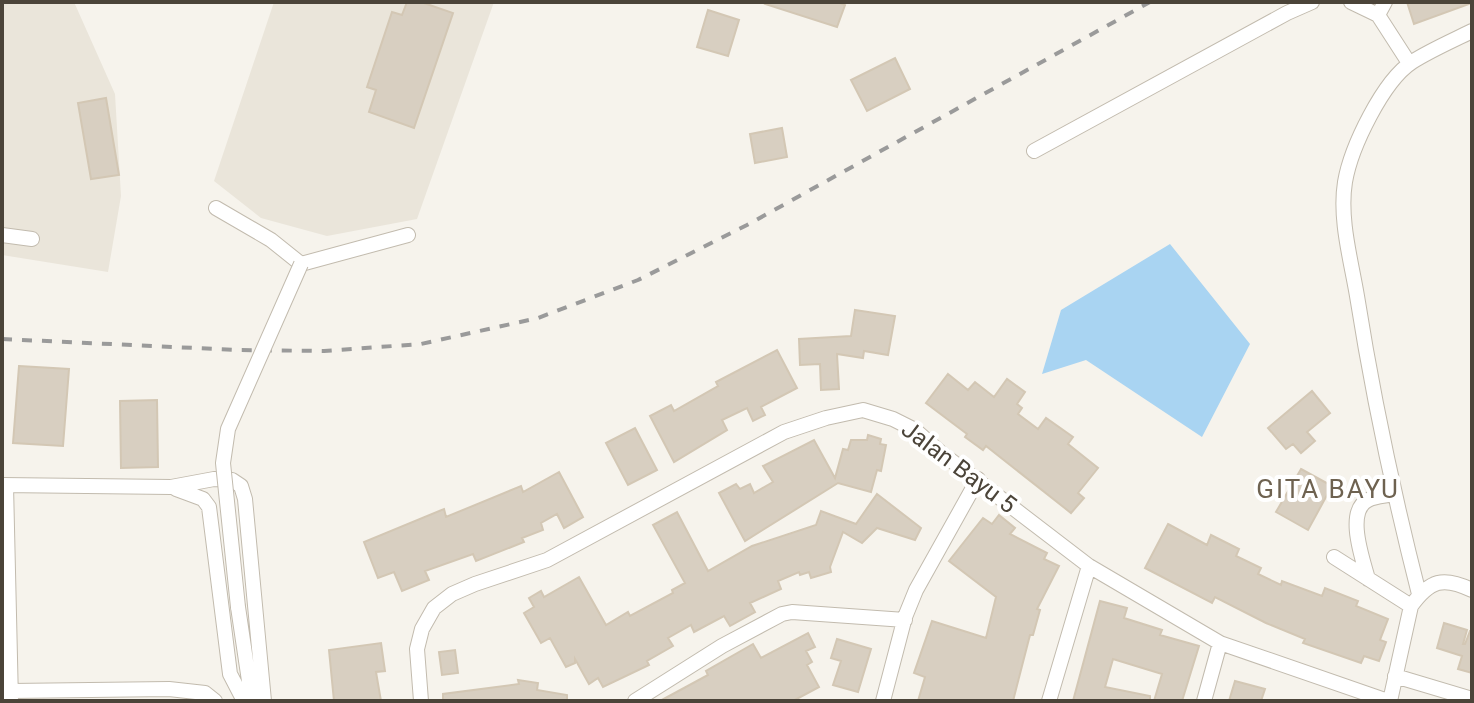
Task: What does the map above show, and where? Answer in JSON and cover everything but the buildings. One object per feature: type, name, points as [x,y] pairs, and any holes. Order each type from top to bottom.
[{"type":"street","points":[[1034,151],[1312,2]]},
{"type":"street","points":[[1351,2],[1381,8],[1409,63]]},
{"type":"street","points":[[1389,701],[1415,600],[1368,365],[1345,224],[1345,183],[1358,138],[1382,97],[1409,63],[1472,31]]},
{"type":"street","points":[[216,208],[271,240],[301,264]]},
{"type":"street","points":[[2,235],[32,239]]},
{"type":"street","points":[[301,264],[408,235]]},
{"type":"street","points":[[252,701],[238,607],[223,463],[228,429],[301,264]]},
{"type":"street","name":"Jalan Bayu 5","points":[[421,701],[417,649],[422,629],[434,608],[452,594],[547,560],[784,432],[863,410],[915,430],[1089,566],[1220,643],[1389,701]]},
{"type":"street","points":[[215,701],[205,693],[169,689],[117,696],[11,696],[4,485],[171,487],[214,479],[232,480],[241,486],[247,515],[264,701]]},
{"type":"street","points":[[883,701],[905,620],[923,573],[978,479]]},
{"type":"street","points":[[171,487],[203,499],[209,507],[230,674],[244,701]]},
{"type":"street","points":[[1368,579],[1355,523],[1359,508],[1367,500],[1394,494]]},
{"type":"street","points":[[1334,557],[1368,579],[1415,600]]},
{"type":"street","points":[[1049,701],[1089,566]]},
{"type":"street","points":[[1415,600],[1433,584],[1449,580],[1472,590]]},
{"type":"street","points":[[635,701],[722,646],[782,614],[792,612],[905,620]]},
{"type":"street","points":[[1204,701],[1220,643]]},
{"type":"street","points":[[1395,676],[1472,699]]},
{"type":"shaded area","points":[[2,2],[74,2],[115,94],[121,196],[108,272],[2,255]]},
{"type":"shaded area","points":[[274,2],[494,2],[417,219],[327,236],[261,218],[214,181]]},
{"type":"water","points":[[1170,244],[1250,344],[1202,437],[1086,360],[1042,374],[1061,310]]},
{"type":"railway","points":[[2,339],[324,351],[421,344],[538,318],[638,280],[747,225],[1150,2]]},
{"type":"district","name":"GITA BAYU","points":[[1328,489]]}]
